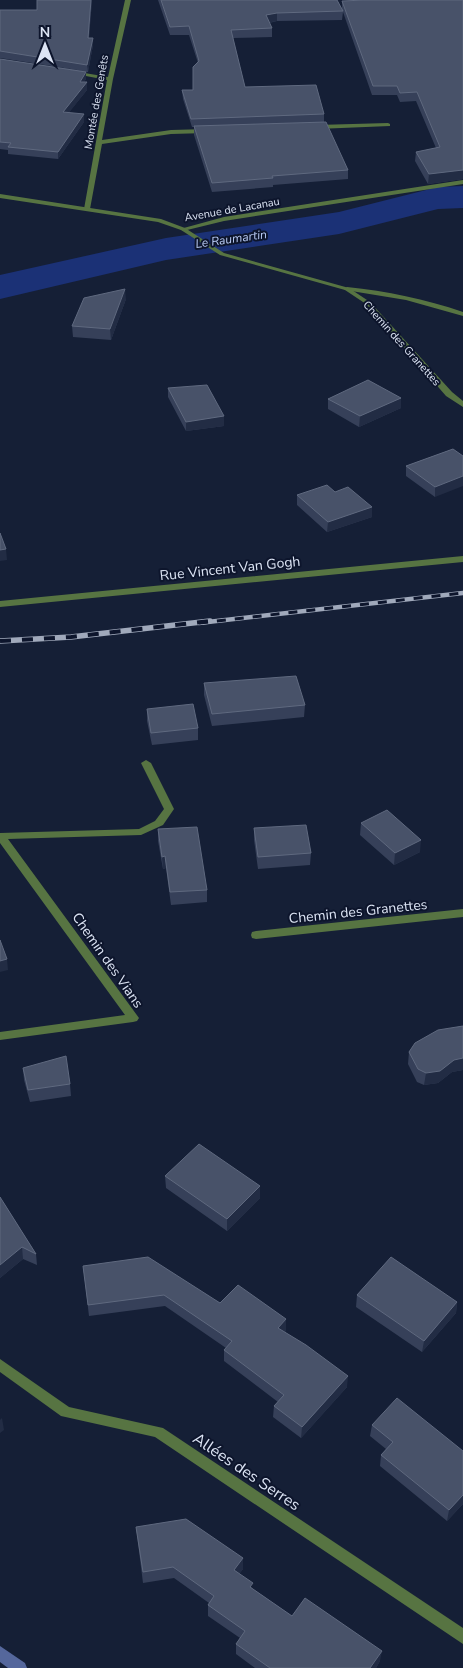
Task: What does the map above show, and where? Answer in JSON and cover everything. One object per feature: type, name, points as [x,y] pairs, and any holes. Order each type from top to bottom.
[{"type":"street","name":"Montée des Genêts","points":[[87,209],[110,79],[128,0]]},
{"type":"street","points":[[64,72],[110,79]]},
{"type":"street","points":[[309,128],[388,125]]},
{"type":"street","points":[[100,142],[171,132],[210,131]]},
{"type":"street","name":"Avenue de Lacanau","points":[[0,196],[159,220],[183,229],[224,219],[463,182]]},
{"type":"street","name":"Avenue de Lacanau","points":[[409,191],[463,187]]},
{"type":"street","name":"Chemin des Granettes","points":[[183,229],[222,254],[347,289],[368,303],[449,394],[463,405]]},
{"type":"street","points":[[347,289],[375,291],[434,304],[463,314]]},
{"type":"street","name":"Rue Vincent Van Gogh","points":[[0,604],[463,559]]},
{"type":"street","points":[[0,836],[141,832],[160,823],[169,809],[146,763]]},
{"type":"street","name":"Chemin des Vians","points":[[0,836],[134,1018],[0,1036]]},
{"type":"street","name":"Chemin des Granettes","points":[[256,936],[463,914]]},
{"type":"street","name":"Allées des Serres","points":[[0,1365],[66,1412],[158,1432],[463,1637]]},
{"type":"building","points":[[37,0],[91,0],[88,38],[93,38],[87,65],[0,51],[0,10],[37,10]]},
{"type":"building","points":[[161,0],[337,0],[343,11],[277,13],[266,15],[272,28],[231,30],[245,87],[316,85],[324,114],[191,119],[182,90],[193,90],[193,67],[199,61],[189,26],[170,27]]},
{"type":"building","points":[[463,0],[463,170],[429,174],[416,152],[440,147],[417,92],[400,93],[397,86],[373,86],[342,1]]},
{"type":"building","points":[[0,59],[86,72],[80,82],[87,82],[63,112],[84,114],[58,152],[8,147],[11,143],[0,142]]},
{"type":"building","points":[[326,122],[348,170],[212,183],[194,126]]},
{"type":"building","points":[[125,289],[110,329],[72,326],[84,298]]},
{"type":"building","points":[[368,380],[401,398],[360,416],[328,399]]},
{"type":"building","points":[[207,385],[224,416],[186,422],[168,388]]},
{"type":"building","points":[[453,449],[463,456],[463,476],[435,487],[406,466]]},
{"type":"building","points":[[327,485],[335,492],[348,487],[372,507],[328,522],[297,495]]},
{"type":"building","points":[[0,533],[6,549],[0,550]]},
{"type":"building","points":[[296,676],[305,705],[212,714],[204,683]]},
{"type":"building","points":[[193,704],[198,728],[151,733],[147,709]]},
{"type":"building","points":[[387,810],[421,840],[395,853],[361,823]]},
{"type":"building","points":[[306,825],[311,853],[258,857],[254,828]]},
{"type":"building","points":[[197,827],[207,890],[170,892],[165,856],[162,857],[158,829]]},
{"type":"building","points":[[0,940],[7,959],[0,961]]},
{"type":"building","points":[[463,1026],[463,1058],[454,1060],[440,1071],[426,1073],[418,1069],[409,1052],[415,1043],[438,1030]]},
{"type":"building","points":[[66,1056],[70,1084],[28,1090],[23,1068]]},
{"type":"building","points":[[199,1144],[260,1186],[227,1219],[165,1176]]},
{"type":"building","points":[[0,1197],[36,1254],[22,1247],[0,1265]]},
{"type":"building","points":[[148,1257],[220,1303],[238,1285],[286,1319],[278,1328],[306,1345],[348,1376],[302,1427],[274,1406],[284,1395],[224,1350],[232,1341],[164,1295],[88,1305],[83,1266]]},
{"type":"building","points":[[391,1257],[457,1302],[424,1341],[357,1295]]},
{"type":"building","points":[[397,1398],[463,1451],[463,1495],[449,1510],[381,1455],[393,1442],[372,1425]]},
{"type":"building","points":[[186,1519],[243,1558],[234,1570],[253,1583],[250,1587],[292,1616],[305,1598],[382,1651],[370,1668],[270,1668],[236,1644],[245,1631],[208,1605],[214,1596],[173,1567],[143,1572],[136,1527]]},
{"type":"waterway","name":"Le Raumartin","points":[[0,287],[166,249],[339,223],[438,198],[463,197]]},
{"type":"waterway","points":[[0,1653],[20,1668]]},
{"type":"railway","points":[[199,623],[463,593]]},
{"type":"railway","points":[[0,641],[71,637],[210,621]]}]
